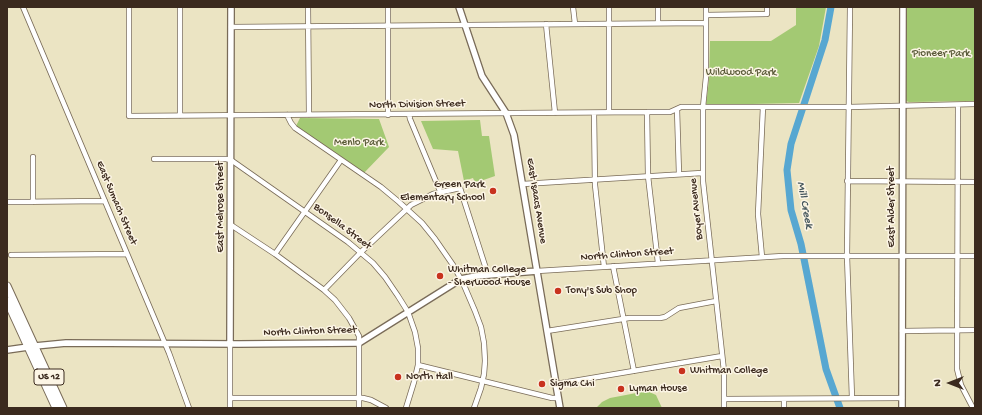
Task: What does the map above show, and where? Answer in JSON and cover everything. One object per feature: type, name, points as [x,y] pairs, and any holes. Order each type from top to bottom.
[{"type":"highway","name":"US 12","points":[[7,286],[56,408]]},
{"type":"highway","points":[[7,298],[32,345],[31,348],[63,408]]},
{"type":"highway","name":"US 12","points":[[7,302],[32,347]]},
{"type":"main road","name":"East Melrose Street","points":[[230,344],[231,7]]},
{"type":"main road","name":"East Isaacs Avenue","points":[[459,7],[482,76],[506,113],[514,135],[560,408]]},
{"type":"main road","name":"East Alder Street","points":[[902,408],[903,7]]},
{"type":"main road","name":"North Clinton Street","points":[[7,350],[61,343],[359,343],[461,279],[537,271]]},
{"type":"street","name":"East Sumach Street","points":[[23,7],[164,343],[188,408]]},
{"type":"street","name":"North Division Street","points":[[129,7],[129,116],[670,112],[682,107],[849,107],[975,104]]},
{"type":"street","points":[[180,7],[180,116]]},
{"type":"street","points":[[308,7],[308,115]]},
{"type":"street","points":[[388,7],[388,115]]},
{"type":"street","points":[[573,7],[575,24]]},
{"type":"street","points":[[609,7],[609,112]]},
{"type":"street","points":[[658,7],[658,23]]},
{"type":"street","name":"Boyer Avenue","points":[[706,7],[706,77],[703,107],[702,173],[722,356],[724,408]]},
{"type":"street","points":[[706,15],[767,14],[767,7]]},
{"type":"street","points":[[850,7],[847,256],[852,398]]},
{"type":"street","points":[[231,26],[706,23]]},
{"type":"street","points":[[546,24],[555,113]]},
{"type":"street","points":[[958,105],[957,369],[962,389],[973,408]]},
{"type":"street","points":[[762,257],[758,214],[763,107]]},
{"type":"street","points":[[677,109],[679,174]]},
{"type":"street","points":[[647,112],[648,176],[658,263]]},
{"type":"street","points":[[594,113],[595,180],[604,267]]},
{"type":"street","points":[[409,114],[440,191]]},
{"type":"street","points":[[287,115],[295,128],[381,187],[407,209],[435,239],[461,279],[476,311],[483,335],[485,361],[483,381],[474,408]]},
{"type":"street","points":[[33,157],[33,202]]},
{"type":"street","points":[[154,158],[231,160]]},
{"type":"street","name":"Bonsella Street","points":[[231,160],[361,252],[385,277],[408,312],[417,340],[418,365],[406,408]]},
{"type":"street","points":[[275,254],[341,160]]},
{"type":"street","points":[[523,184],[702,173]]},
{"type":"street","points":[[847,181],[975,182]]},
{"type":"street","points":[[324,290],[361,252],[407,209],[425,197],[440,191],[460,188],[488,275]]},
{"type":"street","points":[[8,202],[105,202]]},
{"type":"street","points":[[231,225],[275,254],[324,290],[335,300],[352,322],[358,332],[359,343],[359,408]]},
{"type":"street","points":[[11,255],[127,254]]},
{"type":"street","name":"North Clinton Street","points":[[537,271],[762,257],[975,256]]},
{"type":"street","points":[[613,266],[634,371]]},
{"type":"street","points":[[547,331],[634,317],[660,318],[665,317],[679,308],[716,301]]},
{"type":"street","points":[[902,331],[975,330]]},
{"type":"street","name":"East Melrose Street","points":[[230,344],[230,408]]},
{"type":"street","points":[[556,384],[722,356]]},
{"type":"street","points":[[418,365],[552,398],[558,398]]},
{"type":"street","points":[[230,398],[359,398],[371,400],[386,408]]},
{"type":"street","points":[[724,399],[902,398]]},
{"type":"street","points":[[784,399],[784,408]]},
{"type":"green space","name":"Wildwood Park","points":[[796,7],[826,7],[819,46],[799,103],[706,105],[709,80],[710,41],[771,41],[796,25]]},
{"type":"green space","name":"Pioneer Park","points":[[906,7],[975,7],[975,101],[906,101]]},
{"type":"green space","name":"Menlo Park","points":[[300,118],[379,119],[389,147],[363,174],[295,128]]},
{"type":"green space","points":[[480,120],[482,136],[489,136],[495,176],[475,183],[473,178],[464,181],[458,151],[433,149],[421,121]]},
{"type":"green space","points":[[647,391],[656,395],[662,408],[596,408],[602,402],[610,398]]},
{"type":"waterway","name":"Mill Creek","points":[[831,7],[825,40],[791,144],[787,170],[791,210],[801,244],[826,369],[840,408]]},
{"type":"place","name":"Green Park Elementary School","points":[[493,191]]},
{"type":"place","name":"Whitman College - Sherwood House","points":[[440,276]]},
{"type":"place","name":"Tony's Sub Shop","points":[[558,291]]},
{"type":"place","name":"Whitman College","points":[[682,371]]},
{"type":"place","name":"North Hall","points":[[398,377]]},
{"type":"place","name":"Sigma Chi","points":[[542,384]]},
{"type":"place","name":"Lyman House","points":[[621,389]]}]
